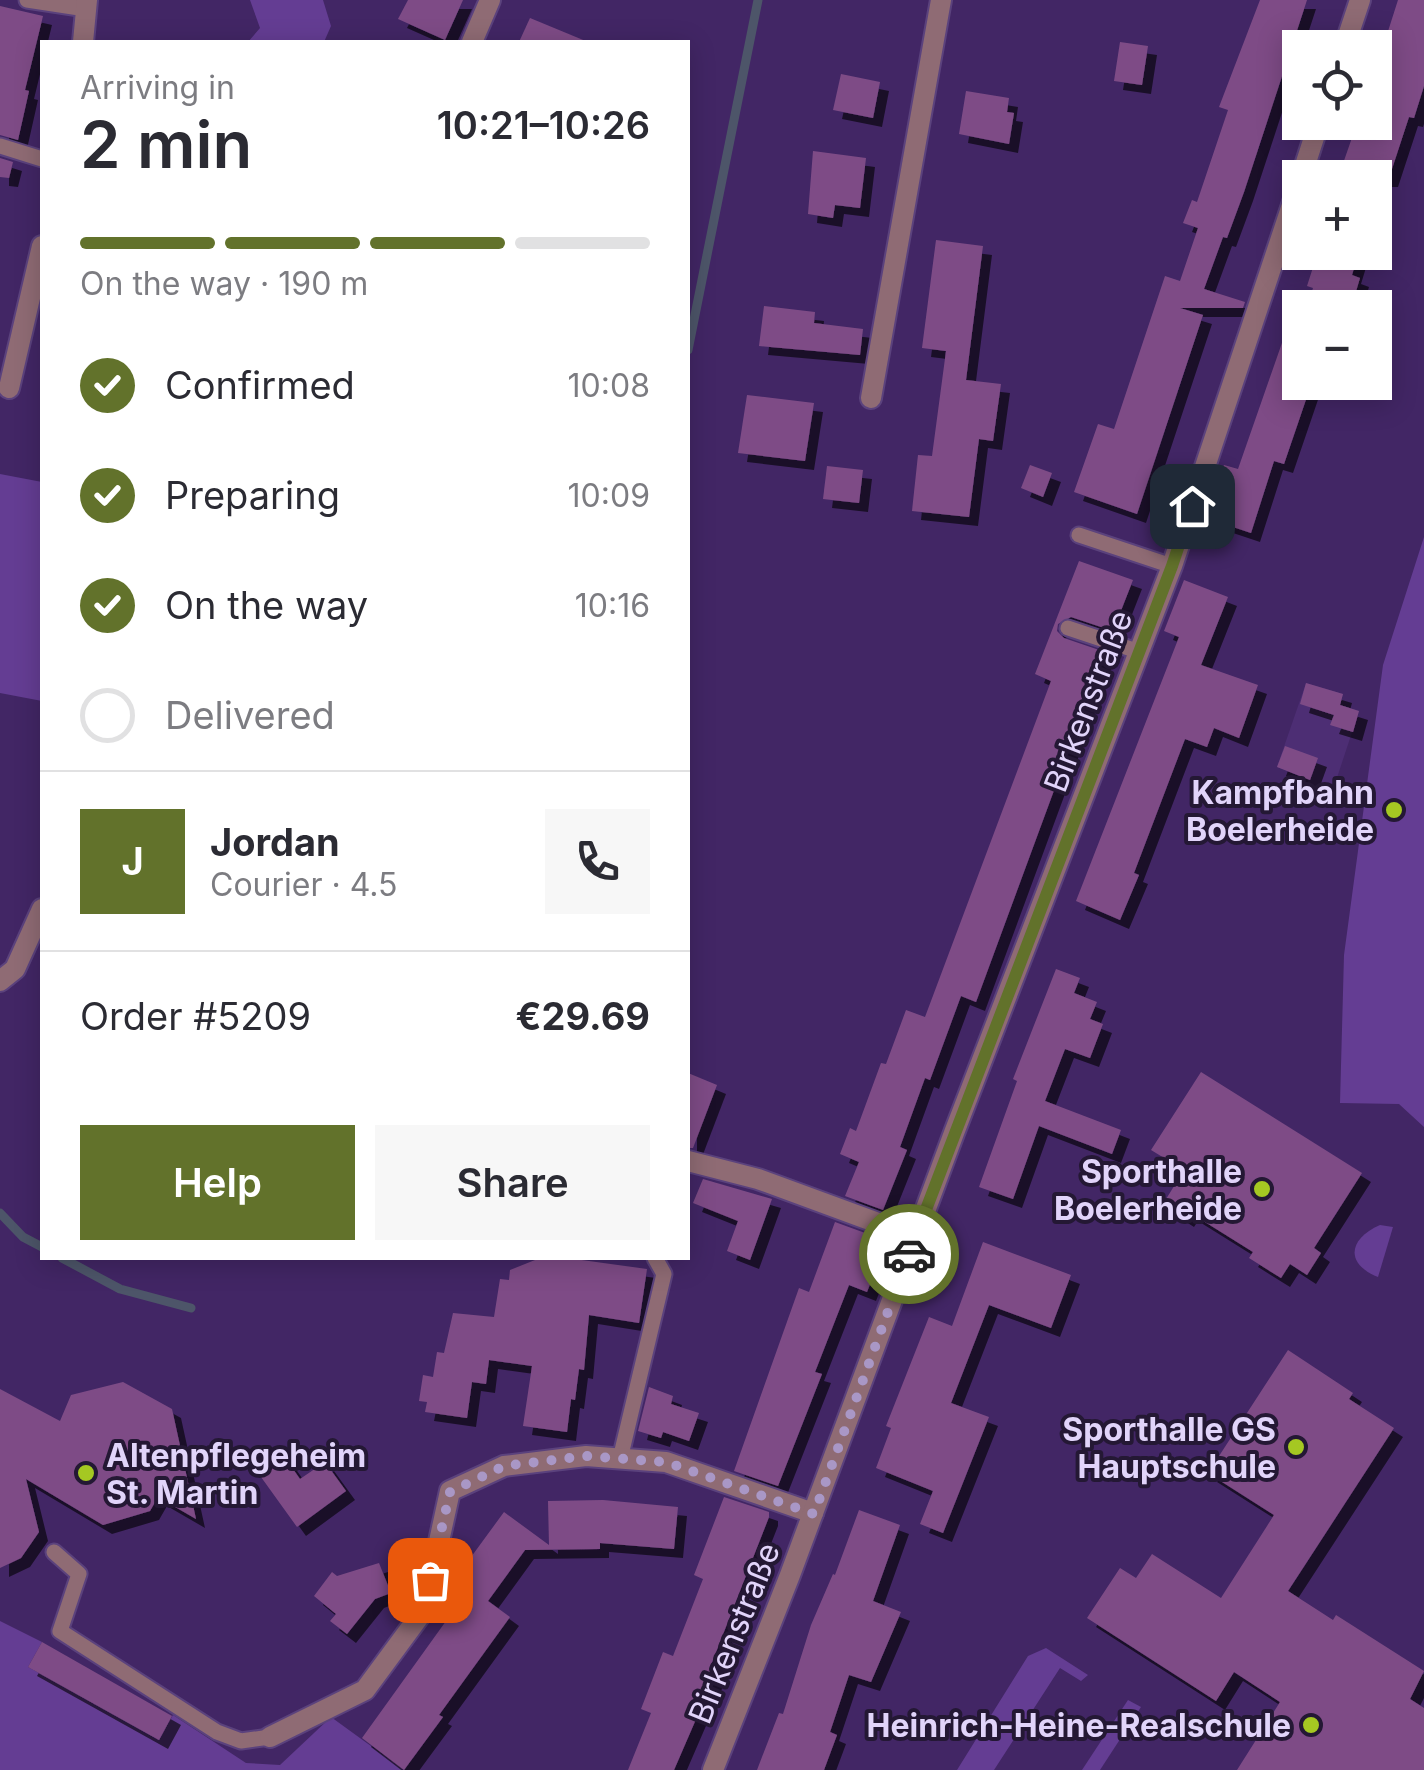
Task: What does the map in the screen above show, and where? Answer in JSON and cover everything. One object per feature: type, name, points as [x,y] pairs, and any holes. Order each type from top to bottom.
[{"type":"street","points":[[473,40],[490,0]]},
{"type":"street","points":[[871,398],[941,0]]},
{"type":"street","points":[[1350,30],[1360,0]]},
{"type":"street","points":[[83,40],[86,4]]},
{"type":"street","name":"Birkenstraße","points":[[713,1770],[814,1514],[1172,566],[1282,233]]},
{"type":"street","points":[[8,388],[40,254]]},
{"type":"street","points":[[0,981],[15,969],[40,913]]},
{"type":"street","points":[[690,1162],[758,1179],[916,1238]]},
{"type":"street","points":[[270,1736],[365,1690],[424,1610],[450,1492],[504,1466],[586,1456],[666,1462],[814,1514]]},
{"type":"lane","points":[[27,0],[86,4]]},
{"type":"lane","points":[[0,146],[40,157]]},
{"type":"lane","points":[[1078,535],[1172,566]]},
{"type":"lane","points":[[1068,628],[1140,652]]},
{"type":"lane","points":[[620,1458],[664,1274],[655,1260]]},
{"type":"lane","points":[[54,1552],[79,1574],[60,1631],[217,1732],[241,1741],[270,1736]]},
{"type":"shaded area","points":[[250,0],[323,0],[331,26],[325,40],[250,40],[260,28]]},
{"type":"shaded area","points":[[0,474],[40,482],[40,701],[0,693]]},
{"type":"shaded area","name":"Kampfbahn Boelerheide","points":[[1424,537],[1424,1127],[1399,1104],[1340,1103],[1344,955],[1383,665]]},
{"type":"shaded area","points":[[1306,683],[1343,694],[1340,705],[1359,711],[1330,799],[1305,790],[1309,779],[1277,767]]},
{"type":"shaded area","points":[[1380,1225],[1393,1227],[1378,1277],[1360,1265],[1355,1251],[1362,1237]]},
{"type":"shaded area","points":[[0,1621],[42,1642],[28,1667],[159,1739],[173,1715],[246,1763],[280,1765],[331,1717],[404,1770],[0,1770]]},
{"type":"shaded area","points":[[1046,1648],[1088,1675],[1081,1681],[1060,1668],[994,1770],[957,1770],[1028,1656]]},
{"type":"shaded area","points":[[1128,1700],[1141,1707],[1100,1770],[1082,1770]]},
{"type":"building","points":[[408,0],[463,0],[445,40],[398,19]]},
{"type":"building","points":[[1260,0],[1307,0],[1297,30],[1282,30],[1282,76],[1244,192],[1204,289],[1245,302],[1243,308],[1180,308],[1203,315],[1137,514],[1074,492],[1098,424],[1114,429],[1165,276],[1180,281],[1198,228],[1183,223],[1192,200],[1197,202],[1228,110],[1219,107]]},
{"type":"building","points":[[1398,0],[1424,0],[1424,86],[1392,169],[1392,160],[1344,160],[1351,140],[1392,140],[1392,30],[1388,30]]},
{"type":"building","points":[[0,6],[43,16],[25,90],[29,91],[18,140],[0,135]]},
{"type":"building","points":[[530,18],[583,40],[520,40]]},
{"type":"building","points":[[1120,42],[1148,46],[1142,85],[1114,81]]},
{"type":"building","points":[[841,74],[880,82],[873,118],[833,110]]},
{"type":"building","points":[[966,91],[1009,98],[1007,112],[1014,113],[1009,144],[959,134]]},
{"type":"building","points":[[813,151],[866,158],[860,208],[835,205],[833,218],[808,214]]},
{"type":"building","points":[[0,158],[13,162],[9,178],[0,177]]},
{"type":"building","points":[[936,240],[983,246],[966,380],[1001,384],[993,441],[979,439],[969,517],[912,511],[918,455],[932,456],[946,351],[922,348]]},
{"type":"building","points":[[1312,270],[1354,270],[1352,275],[1360,278],[1356,290],[1312,290],[1307,286]]},
{"type":"building","points":[[764,306],[815,312],[814,323],[863,329],[860,355],[759,346]]},
{"type":"building","points":[[1282,343],[1282,400],[1306,400],[1284,464],[1274,461],[1251,533],[1206,518],[1224,465],[1238,469]]},
{"type":"building","points":[[747,395],[814,403],[805,461],[738,453]]},
{"type":"building","points":[[1030,465],[1052,473],[1043,497],[1021,488]]},
{"type":"building","points":[[827,466],[863,470],[859,503],[823,499]]},
{"type":"building","points":[[1079,561],[1133,580],[1113,631],[1071,617],[1058,624],[1057,631],[1064,638],[1105,652],[976,1002],[961,996],[930,1080],[925,1078],[900,1147],[907,1150],[883,1210],[845,1196],[859,1162],[840,1154],[850,1128],[856,1131],[906,1010],[925,1017],[1051,681],[1035,674]]},
{"type":"building","points":[[1184,580],[1228,597],[1201,665],[1258,685],[1239,738],[1214,728],[1207,747],[1185,739],[1120,920],[1076,901],[1179,637],[1164,631]]},
{"type":"building","points":[[1306,683],[1343,694],[1340,705],[1359,711],[1353,732],[1330,725],[1334,715],[1300,704]]},
{"type":"building","points":[[1285,746],[1318,758],[1310,780],[1277,767]]},
{"type":"building","points":[[1056,969],[1080,978],[1074,993],[1097,1002],[1090,1019],[1103,1024],[1090,1058],[1065,1049],[1045,1101],[1121,1130],[1112,1154],[1039,1126],[1013,1199],[979,1187],[1017,1081],[1013,1079]]},
{"type":"building","name":"Sporthalle Boelerheide","points":[[1201,1072],[1362,1173],[1314,1248],[1321,1253],[1307,1275],[1290,1264],[1281,1278],[1249,1258],[1253,1252],[1189,1212],[1185,1218],[1163,1204],[1184,1170],[1151,1150]]},
{"type":"building","points":[[690,1074],[717,1085],[690,1148]]},
{"type":"building","points":[[703,1179],[772,1199],[750,1260],[727,1251],[738,1221],[693,1203]]},
{"type":"building","points":[[835,1222],[887,1241],[867,1292],[849,1285],[815,1372],[822,1374],[778,1486],[734,1471],[799,1288],[809,1292]]},
{"type":"building","points":[[983,1242],[1071,1275],[1051,1328],[989,1305],[951,1403],[989,1417],[943,1533],[920,1524],[933,1491],[876,1468],[891,1428],[886,1426],[929,1317],[952,1326]]},
{"type":"building","points":[[535,1260],[582,1260],[647,1269],[639,1323],[589,1315],[584,1370],[579,1369],[567,1432],[523,1426],[532,1366],[489,1360],[486,1384],[472,1382],[467,1418],[425,1412],[427,1402],[419,1401],[423,1375],[433,1377],[437,1352],[444,1353],[453,1313],[494,1317],[500,1279],[509,1280],[510,1270]]},
{"type":"building","points":[[1288,1350],[1353,1393],[1349,1399],[1394,1428],[1288,1591],[1333,1620],[1336,1615],[1424,1671],[1410,1699],[1424,1708],[1424,1770],[1237,1770],[1280,1702],[1234,1672],[1216,1701],[1087,1618],[1120,1568],[1136,1578],[1152,1554],[1221,1598],[1274,1515],[1208,1473]]},
{"type":"building","name":"Altenpflegeheim St. Martin","points":[[123,1382],[172,1409],[196,1519],[158,1497],[150,1511],[103,1525],[26,1479],[39,1532],[21,1558],[0,1568],[0,1389],[60,1421],[71,1395]]},
{"type":"building","points":[[649,1387],[673,1396],[671,1404],[699,1413],[689,1441],[663,1432],[661,1438],[638,1431]]},
{"type":"building","points":[[286,1459],[300,1479],[325,1462],[346,1491],[297,1527],[261,1477]]},
{"type":"building","points":[[724,1497],[769,1512],[769,1517],[709,1670],[716,1673],[674,1770],[628,1770],[651,1713],[641,1709],[663,1652],[673,1656],[703,1579],[694,1575]]},
{"type":"building","points":[[603,1500],[678,1507],[674,1549],[600,1543],[600,1549],[525,1550],[488,1601],[510,1617],[404,1770],[362,1738],[469,1589],[455,1579],[504,1512],[549,1545],[548,1501]]},
{"type":"building","points":[[859,1510],[900,1525],[873,1601],[901,1612],[871,1682],[849,1675],[830,1732],[837,1735],[824,1770],[757,1770],[779,1713],[783,1714],[811,1625]]},
{"type":"building","points":[[379,1563],[391,1593],[375,1599],[347,1634],[330,1621],[336,1614],[314,1596],[332,1572],[337,1576]]},
{"type":"building","points":[[42,1642],[172,1716],[159,1740],[28,1667]]},
{"type":"waterway","points":[[690,340],[758,0]]},
{"type":"waterway","points":[[0,1213],[23,1237],[40,1246]]},
{"type":"waterway","points":[[66,1260],[120,1289],[191,1308]]},
{"type":"way so far","points":[[430,1580],[450,1492],[504,1466],[586,1456],[666,1462],[814,1514],[909,1254]]},
{"type":"place","name":"Kampfbahn Boelerheide","points":[[1394,810]]},
{"type":"place","name":"Sporthalle Boelerheide","points":[[1262,1189]]},
{"type":"place","name":"Sporthalle GS Hauptschule","points":[[1296,1447]]},
{"type":"place","name":"Altenpflegeheim St. Martin","points":[[86,1473]]},
{"type":"place","name":"Heinrich-Heine-Realschule","points":[[1311,1725]]},
{"type":"route","points":[[909,1254],[1192,506]]}]
